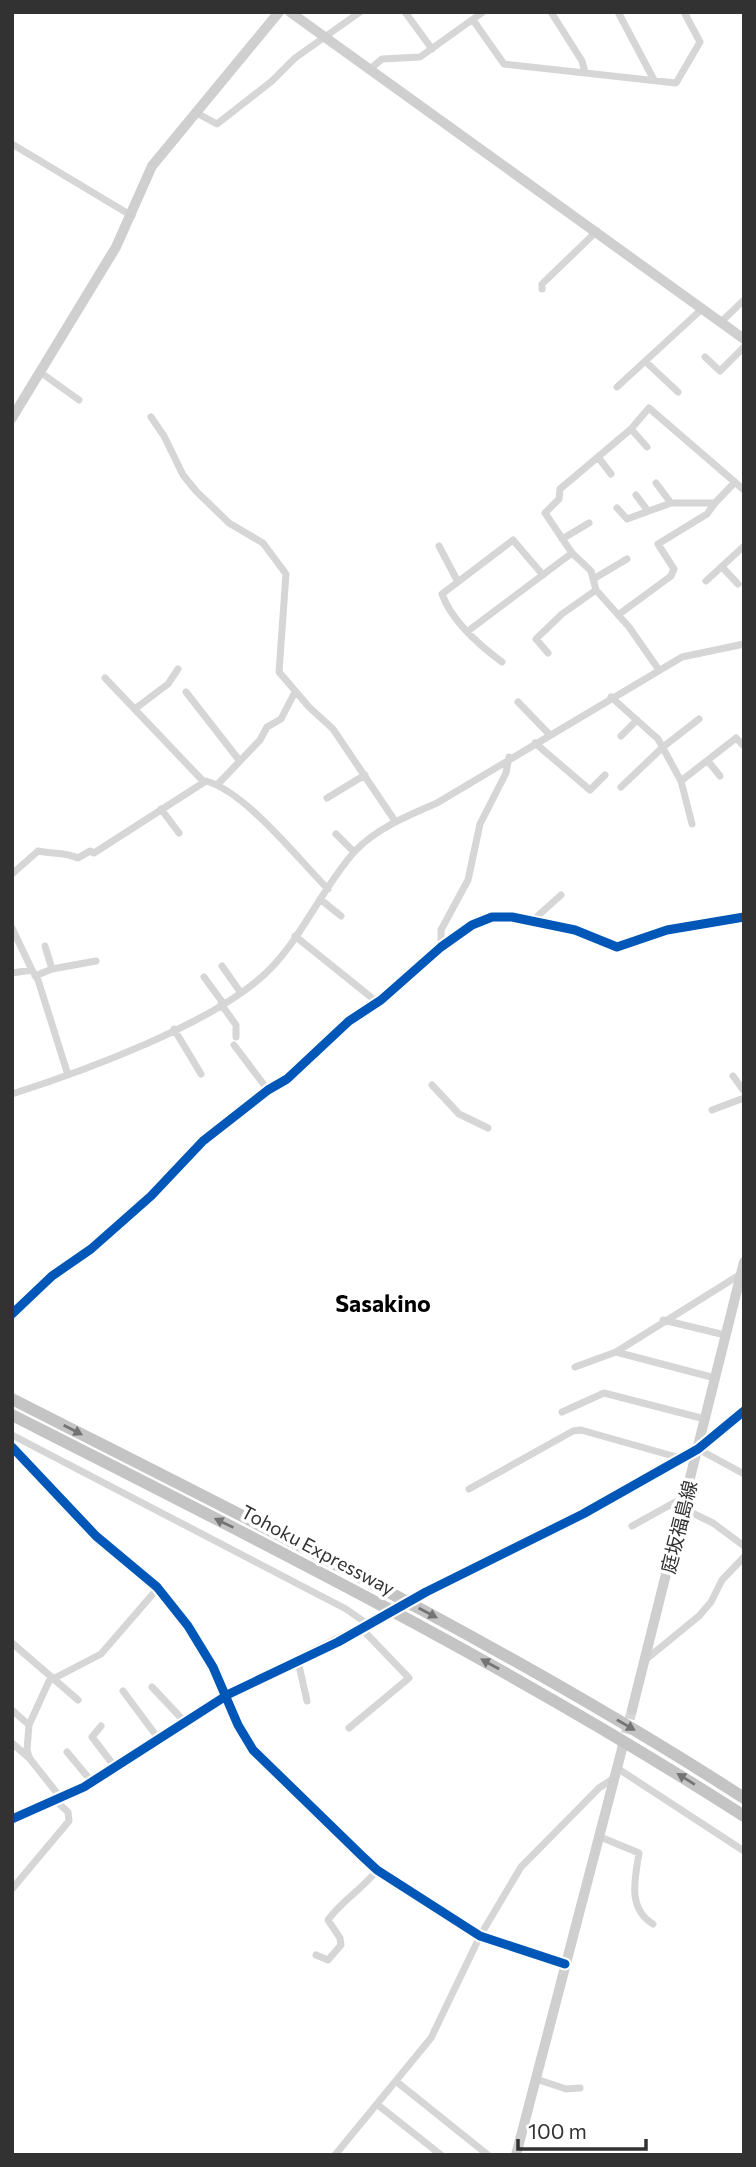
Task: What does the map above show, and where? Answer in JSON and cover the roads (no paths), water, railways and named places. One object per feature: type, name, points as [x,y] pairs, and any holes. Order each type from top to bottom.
[{"type":"highway","name":"Tohoku Expressway","points":[[12,1399],[450,1625],[637,1731],[744,1798]]},
{"type":"highway","name":"Tohoku Expressway","points":[[12,1415],[263,1542],[454,1644],[622,1740],[744,1816]]},
{"type":"street","points":[[12,418],[132,216],[152,166],[279,12]]},
{"type":"street","points":[[290,12],[744,339]]},
{"type":"street","points":[[195,112],[217,124],[272,81],[295,58],[359,12]]},
{"type":"street","points":[[405,12],[432,49]]},
{"type":"street","points":[[370,69],[382,59],[420,57],[483,12]]},
{"type":"street","points":[[551,12],[582,61],[585,72]]},
{"type":"street","points":[[618,12],[654,80]]},
{"type":"street","points":[[473,20],[503,64],[676,83],[700,42],[684,12]]},
{"type":"street","points":[[12,144],[132,216]]},
{"type":"street","points":[[542,289],[542,284],[597,231]]},
{"type":"street","points":[[722,321],[744,300]]},
{"type":"street","points":[[617,387],[702,308]]},
{"type":"street","points":[[705,357],[720,371],[744,347]]},
{"type":"street","points":[[646,362],[678,392]]},
{"type":"street","points":[[40,372],[79,400]]},
{"type":"street","points":[[659,670],[596,590],[595,578],[585,562],[572,553],[545,513],[559,499],[560,489],[631,429],[649,408],[744,489]]},
{"type":"street","points":[[151,417],[164,436],[177,466],[196,491],[229,523],[263,543],[286,575],[278,667],[281,676],[333,729],[395,821]]},
{"type":"street","points":[[631,429],[647,447]]},
{"type":"street","points":[[598,457],[611,474]]},
{"type":"street","points":[[656,482],[671,503]]},
{"type":"street","points":[[618,615],[671,576],[674,569],[658,544],[707,514],[735,482]]},
{"type":"street","points":[[636,495],[648,511]]},
{"type":"street","points":[[617,508],[627,519],[671,503],[715,503]]},
{"type":"street","points":[[562,539],[589,523]]},
{"type":"street","points":[[502,662],[478,644],[447,608],[442,594],[513,540],[542,575]]},
{"type":"street","points":[[706,582],[744,545]]},
{"type":"street","points":[[439,546],[458,582]]},
{"type":"street","points":[[468,631],[572,553]]},
{"type":"street","points":[[595,578],[627,559]]},
{"type":"street","points":[[722,567],[738,583]]},
{"type":"street","points":[[548,653],[536,639],[562,614],[596,590]]},
{"type":"street","points":[[12,1094],[68,1075],[174,1029],[241,993],[268,971],[354,852],[395,821],[437,803],[509,757],[659,670],[694,653],[744,644]]},
{"type":"street","points":[[136,708],[168,684],[178,669]]},
{"type":"street","points":[[105,678],[203,781],[218,784],[294,851],[328,888]]},
{"type":"street","points":[[186,692],[239,760]]},
{"type":"street","points":[[218,784],[260,740],[267,727],[281,719],[295,692]]},
{"type":"street","points":[[611,697],[654,733],[663,747],[681,781],[692,824]]},
{"type":"street","points":[[518,702],[549,734]]},
{"type":"street","points":[[621,787],[663,747],[699,719]]},
{"type":"street","points":[[621,736],[638,720]]},
{"type":"street","points":[[681,781],[736,738],[744,747]]},
{"type":"street","points":[[535,743],[590,790],[605,775]]},
{"type":"street","points":[[441,947],[441,930],[468,880],[480,824],[506,773],[509,757]]},
{"type":"street","points":[[708,761],[720,776]]},
{"type":"street","points":[[327,798],[365,775]]},
{"type":"street","points":[[12,874],[38,851],[49,855],[68,853],[78,858],[90,851],[94,853],[203,781]]},
{"type":"street","points":[[161,809],[179,832]]},
{"type":"street","points":[[336,834],[354,852]]},
{"type":"street","points":[[531,922],[561,895]]},
{"type":"street","points":[[320,899],[341,916]]},
{"type":"street","points":[[12,1314],[52,1276],[90,1249],[151,1196],[203,1142],[268,1090],[287,1079],[335,1034],[472,925],[492,917],[531,922],[575,930],[617,947],[667,930],[744,917]]},
{"type":"street","points":[[12,928],[33,973],[68,1075]]},
{"type":"street","points":[[295,936],[377,1002]]},
{"type":"street","points":[[45,946],[52,969]]},
{"type":"street","points":[[12,973],[33,973],[96,961]]},
{"type":"street","points":[[222,966],[241,993]]},
{"type":"street","points":[[204,977],[236,1025],[235,1041],[268,1090]]},
{"type":"street","points":[[174,1029],[201,1074]]},
{"type":"street","points":[[733,1076],[744,1091]]},
{"type":"street","points":[[432,1085],[459,1114],[488,1128]]},
{"type":"street","points":[[712,1110],[744,1098]]},
{"type":"street","name":"庭坂福島線","points":[[632,1710],[744,1262]]},
{"type":"street","points":[[575,1367],[636,1341],[663,1320],[741,1274]]},
{"type":"street","points":[[663,1320],[725,1335]]},
{"type":"street","points":[[615,1352],[715,1378]]},
{"type":"street","points":[[562,1412],[604,1393],[705,1419]]},
{"type":"street","points":[[426,1592],[583,1514],[698,1448],[744,1410]]},
{"type":"street","points":[[469,1489],[573,1431],[581,1430],[680,1458]]},
{"type":"street","points":[[12,1434],[346,1609],[409,1678],[349,1728]]},
{"type":"street","points":[[12,1447],[96,1536],[158,1588],[188,1626],[221,1682],[225,1696],[253,1750],[377,1870],[480,1936],[565,1964]]},
{"type":"street","points":[[698,1448],[744,1474]]},
{"type":"street","points":[[632,1526],[677,1501],[744,1546]]},
{"type":"street","points":[[644,1661],[699,1616],[711,1602],[722,1580],[744,1557]]},
{"type":"street","points":[[29,1757],[29,1725],[52,1677],[101,1654],[158,1588]]},
{"type":"street","points":[[12,1819],[92,1782],[225,1696],[382,1618]]},
{"type":"street","points":[[12,1643],[78,1700]]},
{"type":"street","points":[[298,1661],[307,1701]]},
{"type":"street","points":[[152,1687],[184,1721]]},
{"type":"street","points":[[123,1691],[158,1738]]},
{"type":"street","points":[[12,1710],[29,1725]]},
{"type":"street","points":[[101,1726],[92,1737],[115,1767]]},
{"type":"street","points":[[12,1743],[29,1757],[68,1812],[69,1821],[12,1889]]},
{"type":"street","points":[[516,2155],[622,1749]]},
{"type":"street","points":[[67,1752],[92,1782]]},
{"type":"street","points":[[616,1773],[744,1851]]},
{"type":"street","points":[[335,2155],[431,2038],[480,1936],[522,1867],[616,1773]]},
{"type":"street","points":[[598,1836],[639,1853],[634,1897],[641,1915],[653,1924]]},
{"type":"street","points":[[316,1955],[328,1960],[341,1945],[340,1938],[328,1924],[328,1920],[353,1890],[371,1879],[377,1870]]},
{"type":"street","points":[[536,2079],[566,2089],[580,2088]]},
{"type":"street","points":[[397,2082],[488,2155]]},
{"type":"street","points":[[377,2105],[440,2155]]},
{"type":"tunnel","points":[[382,1618],[426,1592]]},
{"type":"tunnel","points":[[622,1748],[632,1710]]},
{"type":"district","name":"Sasakino","points":[[383,1304]]}]
